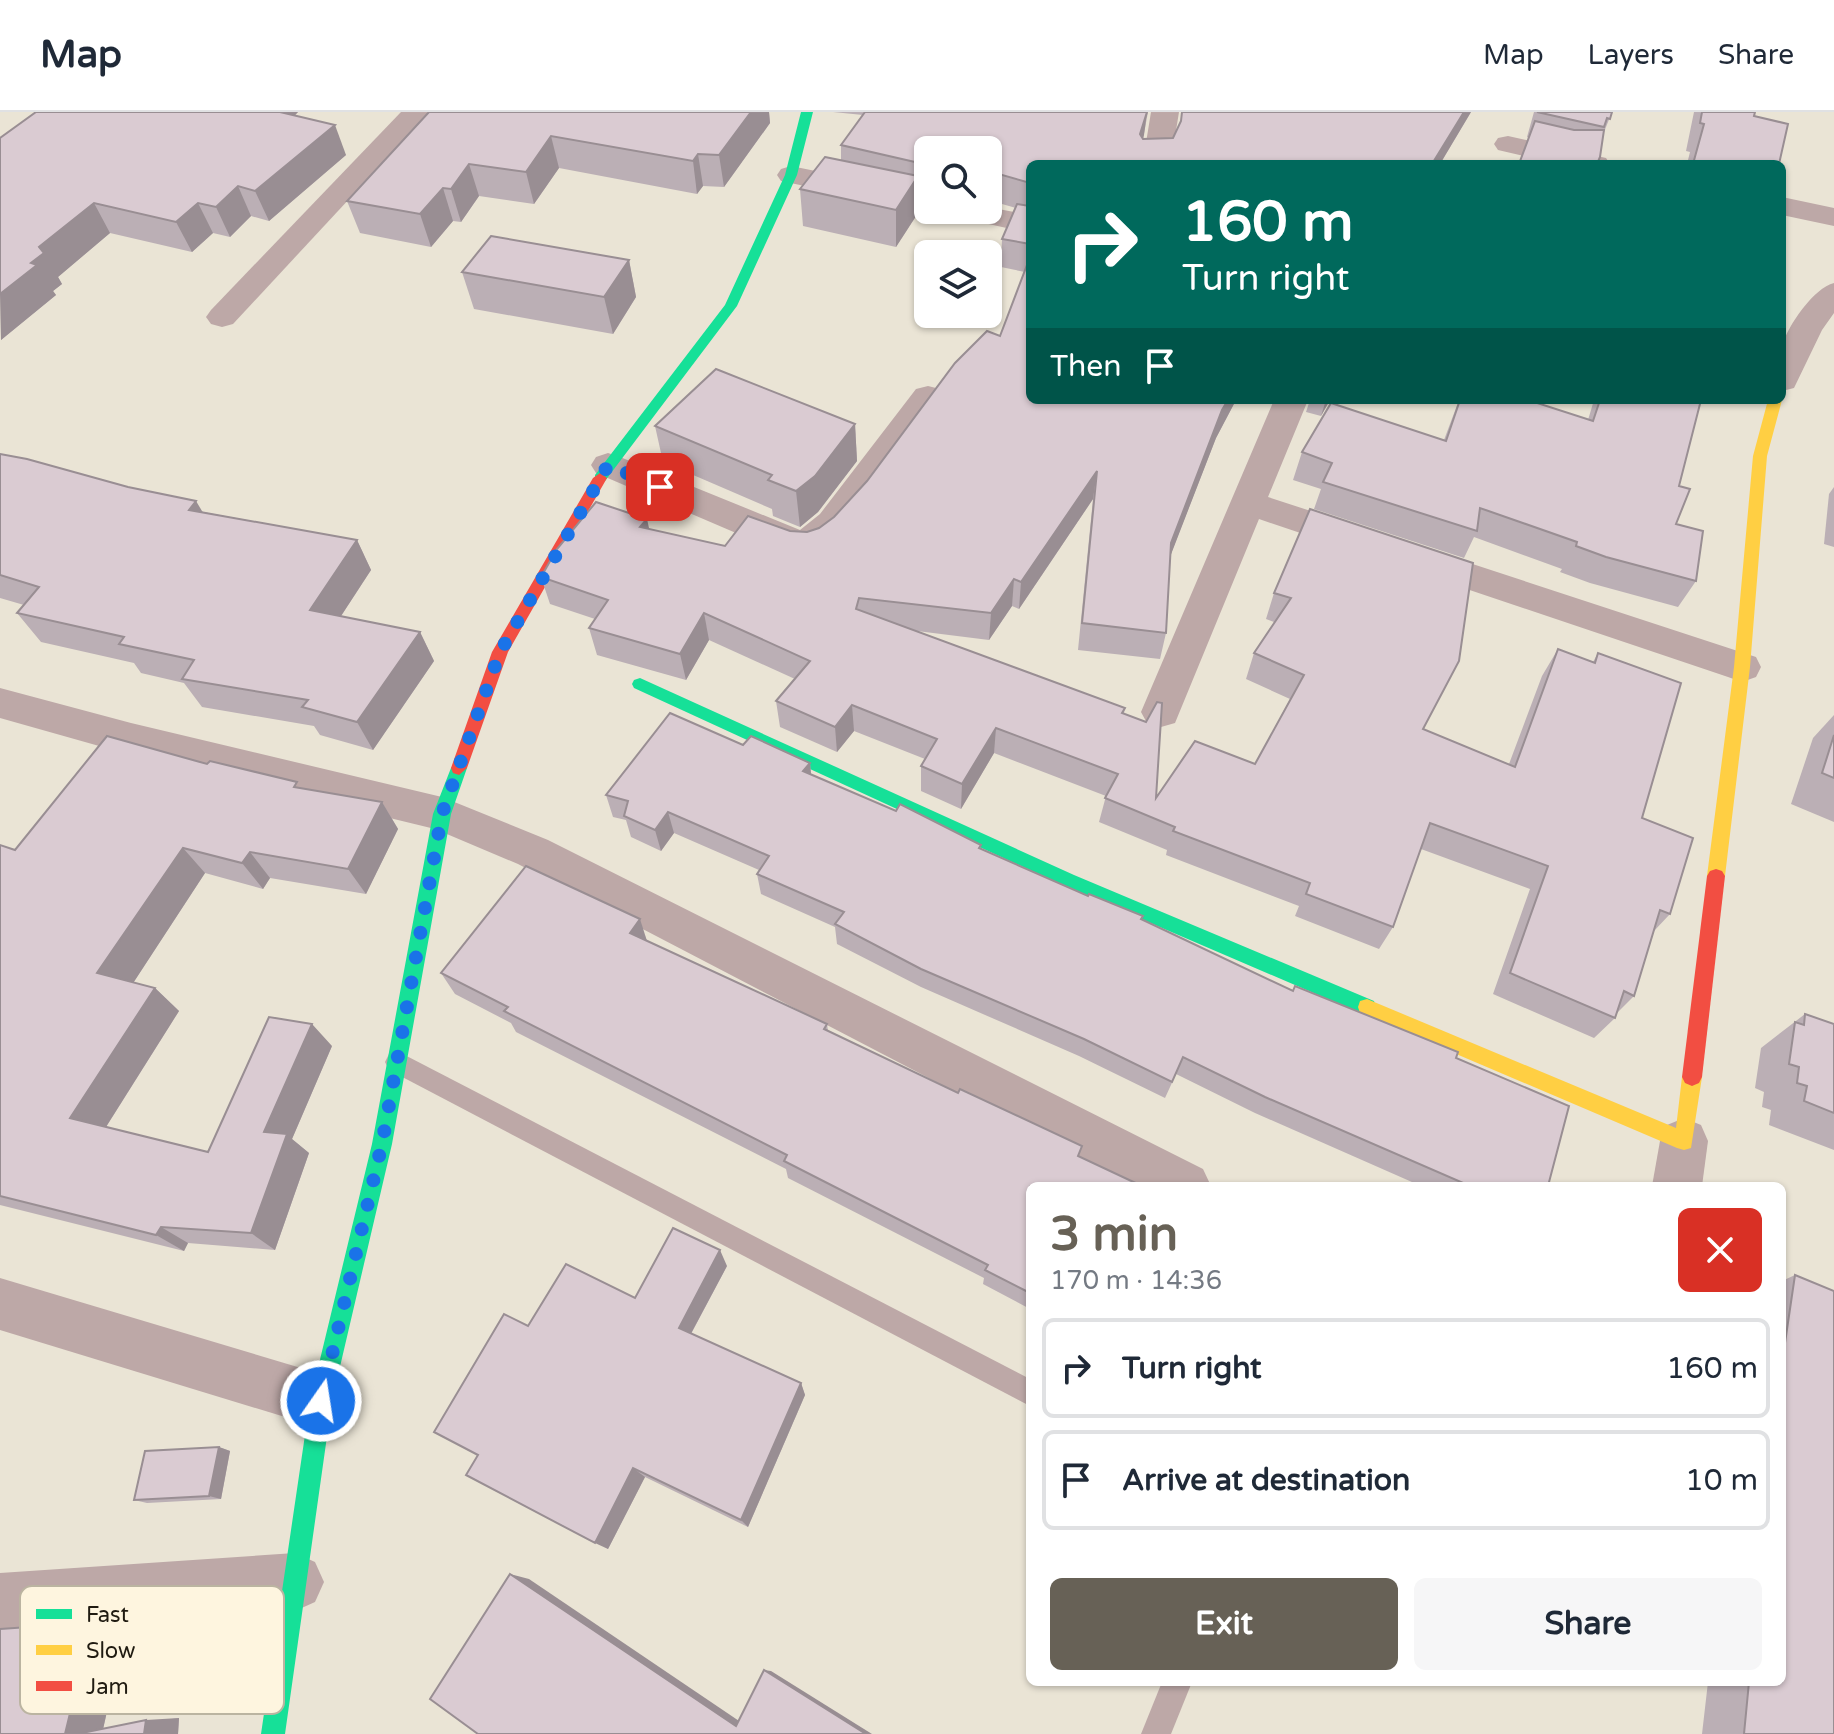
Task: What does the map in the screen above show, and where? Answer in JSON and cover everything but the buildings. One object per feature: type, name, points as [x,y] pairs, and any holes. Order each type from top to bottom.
[{"type":"street","points":[[222,317],[416,112]]},
{"type":"street","points":[[284,1658],[321,1401],[382,1144],[442,814],[500,652],[608,465],[731,306],[791,175],[807,112]]},
{"type":"street","points":[[1155,160],[1165,112]]},
{"type":"street","points":[[1508,144],[1578,160]]},
{"type":"street","points":[[791,175],[914,200]]},
{"type":"street","points":[[1786,207],[1834,217]]},
{"type":"street","points":[[1002,218],[1026,223]]},
{"type":"street","points":[[1786,373],[1807,328],[1834,292]]},
{"type":"street","points":[[608,465],[791,542],[807,544],[833,523],[928,397]]},
{"type":"street","points":[[1161,712],[1289,404]]},
{"type":"street","points":[[640,684],[1680,1163],[1742,667],[1760,456],[1774,404]]},
{"type":"street","points":[[1246,502],[1742,667]]},
{"type":"street","points":[[0,703],[131,739],[442,814],[533,852],[1178,1182]]},
{"type":"street","points":[[0,1304],[321,1401]]},
{"type":"street","points":[[236,1586],[295,1582]]},
{"type":"street","points":[[0,1602],[20,1601]]},
{"type":"street","points":[[273,1734],[276,1714]]},
{"type":"lane","points":[[397,1062],[1026,1391]]},
{"type":"lane","points":[[1156,1734],[1175,1686]]},
{"type":"traffic: fast","points":[[600,478],[731,306],[791,175],[807,112]]},
{"type":"traffic: fast","points":[[640,684],[1068,880],[1367,1007]]},
{"type":"traffic: fast","points":[[284,1658],[321,1401],[382,1144],[442,814],[459,768]]},
{"type":"traffic: fast","points":[[273,1734],[276,1714]]},
{"type":"traffic: slow","points":[[1716,876],[1742,667],[1760,456],[1774,404]]},
{"type":"traffic: slow","points":[[1367,1007],[1684,1141],[1692,1077]]},
{"type":"traffic: jam","points":[[459,768],[500,652],[600,478]]},
{"type":"traffic: jam","points":[[1692,1077],[1716,876]]},
{"type":"route","points":[[321,1401],[382,1144],[442,814],[500,652],[608,465],[660,487]]}]
